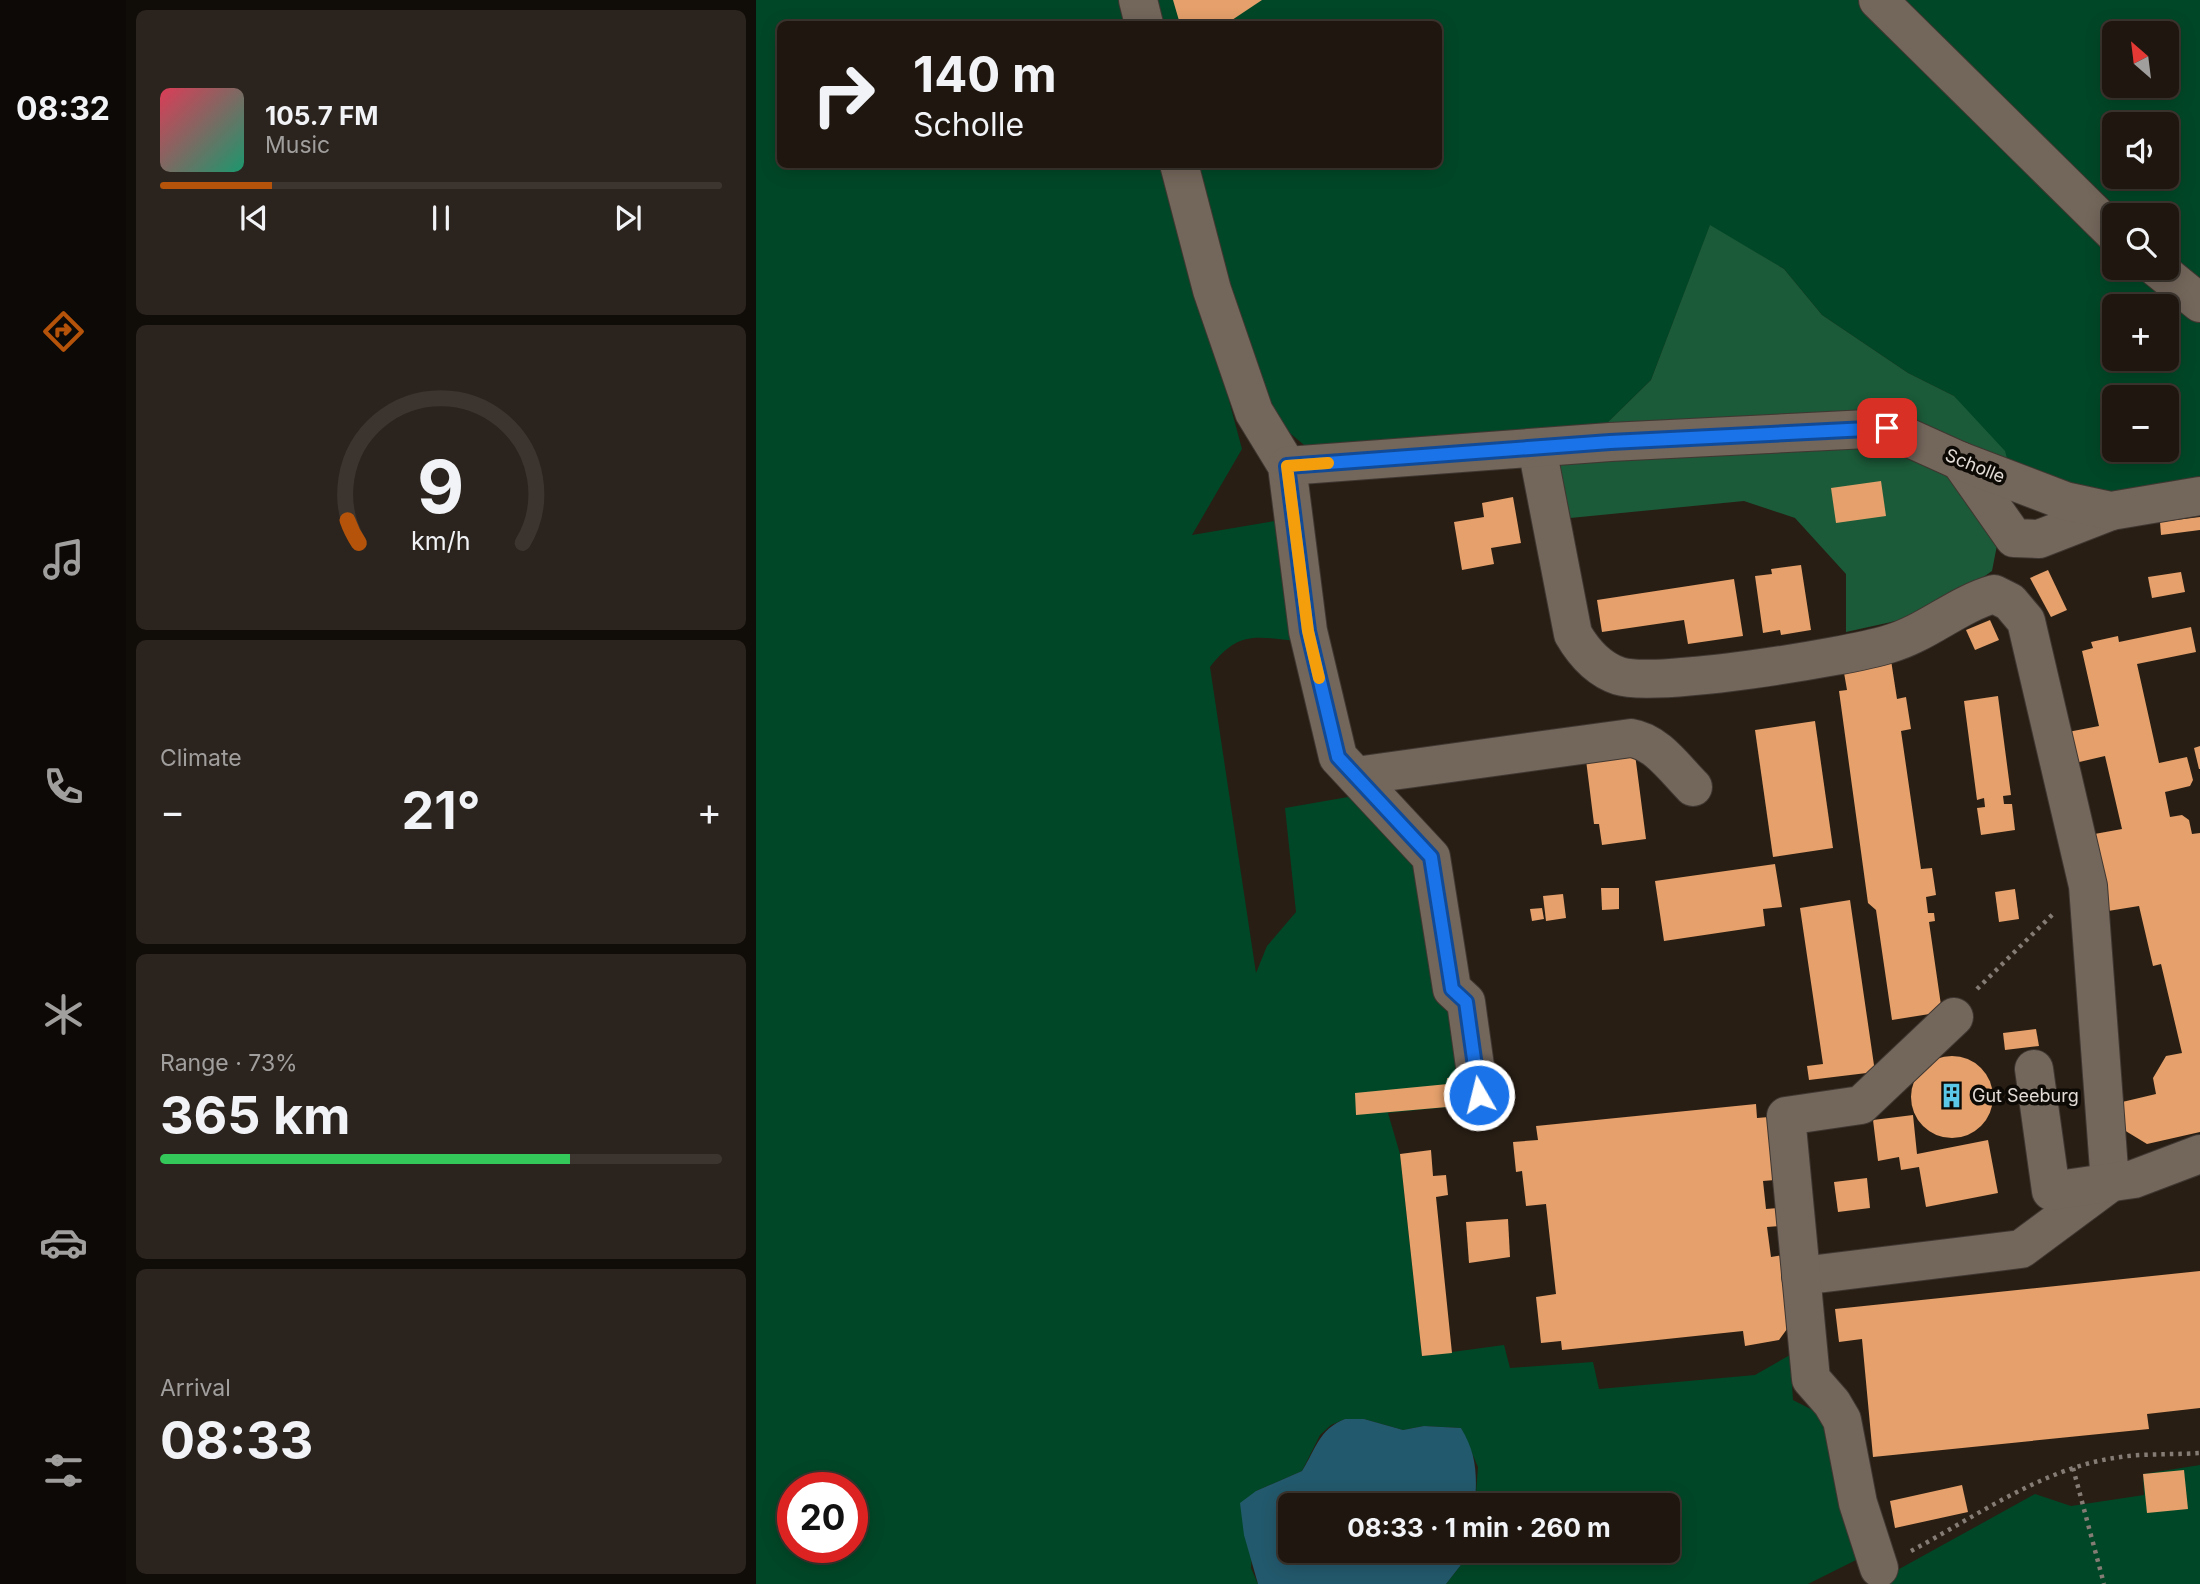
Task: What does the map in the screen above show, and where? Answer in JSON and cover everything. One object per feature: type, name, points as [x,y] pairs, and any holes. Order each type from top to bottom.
[{"type":"lane","points":[[1138,0],[1143,21]]},
{"type":"lane","points":[[1878,0],[2102,221]]},
{"type":"lane","points":[[1181,168],[1212,290],[1254,412],[1287,466],[1308,631],[1338,757],[1431,857],[1452,989],[1466,1002],[1479,1095]]},
{"type":"lane","points":[[2172,280],[2200,303]]},
{"type":"lane","name":"Scholle","points":[[1287,466],[1537,448],[1887,428],[1960,461],[2065,501],[2111,511],[2200,496]]},
{"type":"lane","points":[[1537,448],[1573,634],[1591,659],[1620,676],[1653,679],[1771,666],[1887,645],[1921,633],[1973,600],[1994,594],[2010,603],[2026,621],[2088,886],[2110,1183]]},
{"type":"lane","points":[[1960,461],[2014,538],[2039,540],[2111,511]]},
{"type":"lane","points":[[1356,776],[1631,738],[1647,743],[1657,750],[1693,787]]},
{"type":"lane","points":[[1879,1568],[1858,1503],[1842,1420],[1832,1403],[1811,1379],[1786,1116],[1861,1105],[1954,1017]]},
{"type":"lane","points":[[2034,1069],[2051,1191],[2134,1179],[2200,1154]]},
{"type":"lane","points":[[1801,1276],[2021,1249],[2110,1183]]},
{"type":"path","points":[[1954,1017],[2016,947],[2088,886]]},
{"type":"path","points":[[1879,1568],[2020,1492],[2073,1468],[2115,1457],[2200,1454]]},
{"type":"path","points":[[2073,1468],[2104,1584]]},
{"type":"green space","points":[[756,0],[1124,0],[1129,21],[777,21],[777,168],[1167,168],[1242,449],[1192,535],[1286,519],[1298,641],[1259,638],[1239,641],[1220,655],[1210,667],[1256,973],[1267,946],[1296,912],[1285,808],[1348,797],[1425,861],[1470,1105],[1388,1113],[1400,1154],[1422,1356],[1504,1345],[1510,1368],[1593,1362],[1599,1389],[1755,1375],[1790,1355],[1793,1400],[1836,1422],[1866,1555],[1808,1584],[1446,1584],[1462,1563],[1680,1563],[1680,1493],[1476,1493],[1478,1467],[1461,1428],[1424,1426],[1403,1430],[1364,1419],[1345,1419],[1331,1425],[1320,1435],[1302,1471],[1256,1491],[1251,1568],[1258,1584],[756,1584]]},
{"type":"green space","points":[[1147,0],[1864,0],[2102,239],[2102,280],[2150,280],[2168,294],[2102,294],[2102,371],[2179,371],[2179,303],[2200,319],[2200,485],[2110,500],[2011,473],[1954,396],[1908,373],[1822,315],[1784,269],[1710,226],[1651,380],[1599,431],[1316,455],[1285,429],[1255,388],[1187,168],[1442,168],[1442,21],[1151,21]]},
{"type":"green space","points":[[1898,0],[2200,0],[2200,290],[2179,269],[2179,203],[2112,203]]},
{"type":"green space","points":[[1710,225],[1784,269],[1822,315],[1908,373],[1954,396],[2005,451],[2011,473],[1992,571],[1932,613],[1846,632],[1846,574],[1795,518],[1744,501],[1560,519],[1546,460],[1599,431],[1651,380]]},
{"type":"green space","points":[[2200,1465],[2200,1584],[1872,1584],[2035,1494],[2071,1506],[2144,1495],[2143,1474]]},
{"type":"water","points":[[1345,1419],[1364,1419],[1403,1430],[1424,1426],[1461,1428],[1475,1465],[1476,1493],[1278,1493],[1278,1563],[1462,1563],[1446,1584],[1258,1584],[1244,1535],[1240,1503],[1256,1491],[1302,1471],[1319,1440],[1336,1423]]},
{"type":"building","points":[[1173,0],[1262,0],[1230,21],[1179,21]]},
{"type":"building","points":[[1881,481],[1886,516],[1836,523],[1831,488]]},
{"type":"building","points":[[1513,497],[1521,543],[1491,548],[1494,564],[1462,570],[1454,522],[1484,517],[1482,503]]},
{"type":"building","points":[[2200,517],[2200,530],[2161,535],[2160,522]]},
{"type":"building","points":[[1801,565],[1811,630],[1781,635],[1780,630],[1763,633],[1755,576],[1772,574],[1771,569]]},
{"type":"building","points":[[2048,570],[2067,610],[2051,617],[2030,578]]},
{"type":"building","points":[[2181,572],[2185,592],[2152,598],[2148,577]]},
{"type":"building","points":[[1734,579],[1743,636],[1688,644],[1684,620],[1602,632],[1597,600]]},
{"type":"building","points":[[1990,620],[1999,640],[1975,650],[1966,630]]},
{"type":"building","points":[[2191,627],[2196,652],[2137,664],[2159,763],[2187,757],[2193,780],[2190,786],[2165,792],[2170,817],[2182,815],[2189,820],[2192,834],[2200,833],[2200,1132],[2147,1144],[2124,1130],[2118,1103],[2156,1094],[2153,1078],[2166,1056],[2182,1053],[2161,964],[2153,966],[2139,906],[2108,911],[2089,835],[2122,829],[2105,756],[2075,763],[2068,732],[2099,726],[2082,651],[2093,648],[2091,642],[2118,636],[2119,642]]},
{"type":"building","points":[[1891,660],[1897,699],[1906,697],[1911,729],[1901,731],[1921,869],[1932,868],[1936,895],[1926,897],[1928,913],[1934,913],[1935,921],[1929,922],[1942,1012],[1892,1020],[1876,910],[1868,903],[1839,691],[1847,690],[1843,667]]},
{"type":"building","points":[[1998,696],[2011,795],[2003,796],[2004,804],[2012,804],[2015,830],[1981,835],[1977,808],[1985,807],[1984,798],[1977,800],[1964,701]]},
{"type":"building","points":[[1815,721],[1833,848],[1773,857],[1755,730]]},
{"type":"building","points":[[2200,746],[2200,769],[2199,769],[2194,748]]},
{"type":"building","points":[[1635,754],[1646,839],[1602,845],[1599,824],[1594,824],[1586,760]]},
{"type":"building","points":[[1775,864],[1782,907],[1763,909],[1765,926],[1664,941],[1655,881]]},
{"type":"building","points":[[1601,888],[1619,888],[1619,909],[1602,910]]},
{"type":"building","points":[[2015,889],[2019,919],[1999,922],[1995,892]]},
{"type":"building","points":[[1563,894],[1566,918],[1546,921],[1543,896]]},
{"type":"building","points":[[1850,900],[1875,1072],[1809,1080],[1807,1066],[1823,1064],[1800,908]]},
{"type":"building","points":[[1542,908],[1544,919],[1532,921],[1530,909]]},
{"type":"building","points":[[2036,1029],[2039,1046],[2005,1050],[2003,1033]]},
{"type":"building","name":"Gut Seeburg","points":[[1944,1056],[1960,1056],[1975,1063],[1986,1074],[1993,1089],[1990,1113],[1981,1126],[1960,1138],[1944,1138],[1929,1131],[1918,1120],[1911,1105],[1911,1089],[1918,1074],[1929,1063]]},
{"type":"building","points":[[1467,1077],[1470,1105],[1356,1115],[1355,1093],[1448,1084],[1447,1078]]},
{"type":"building","points":[[1756,1104],[1757,1118],[1769,1117],[1775,1180],[1763,1181],[1766,1209],[1778,1208],[1780,1226],[1767,1227],[1771,1257],[1784,1255],[1789,1318],[1786,1319],[1787,1329],[1779,1340],[1745,1346],[1743,1331],[1562,1350],[1561,1341],[1541,1343],[1536,1297],[1556,1294],[1546,1204],[1526,1206],[1522,1171],[1516,1172],[1513,1142],[1538,1140],[1536,1126]]},
{"type":"building","points":[[1913,1115],[1917,1154],[1988,1140],[1998,1193],[1926,1207],[1919,1167],[1901,1170],[1899,1157],[1878,1161],[1873,1120]]},
{"type":"building","points":[[1431,1150],[1433,1176],[1446,1175],[1448,1195],[1436,1197],[1452,1353],[1422,1356],[1400,1154]]},
{"type":"building","points":[[1867,1178],[1870,1208],[1838,1212],[1834,1182]]},
{"type":"building","points":[[1508,1219],[1510,1257],[1469,1263],[1466,1222]]},
{"type":"building","points":[[2200,1271],[2200,1408],[2147,1414],[2149,1429],[1873,1457],[1862,1339],[1839,1342],[1835,1309]]},
{"type":"building","points":[[2184,1470],[2188,1509],[2147,1513],[2143,1474]]},
{"type":"building","points":[[1962,1485],[1968,1512],[1895,1528],[1890,1501]]},
{"type":"slow traffic","points":[[1319,678],[1308,631],[1287,466],[1328,463]]},
{"type":"place","name":"Gut Seeburg","points":[[1952,1096]]},
{"type":"route","points":[[1479,1095],[1466,1002],[1452,989],[1431,857],[1338,757],[1308,631],[1287,466],[1610,442],[1887,428]]}]
